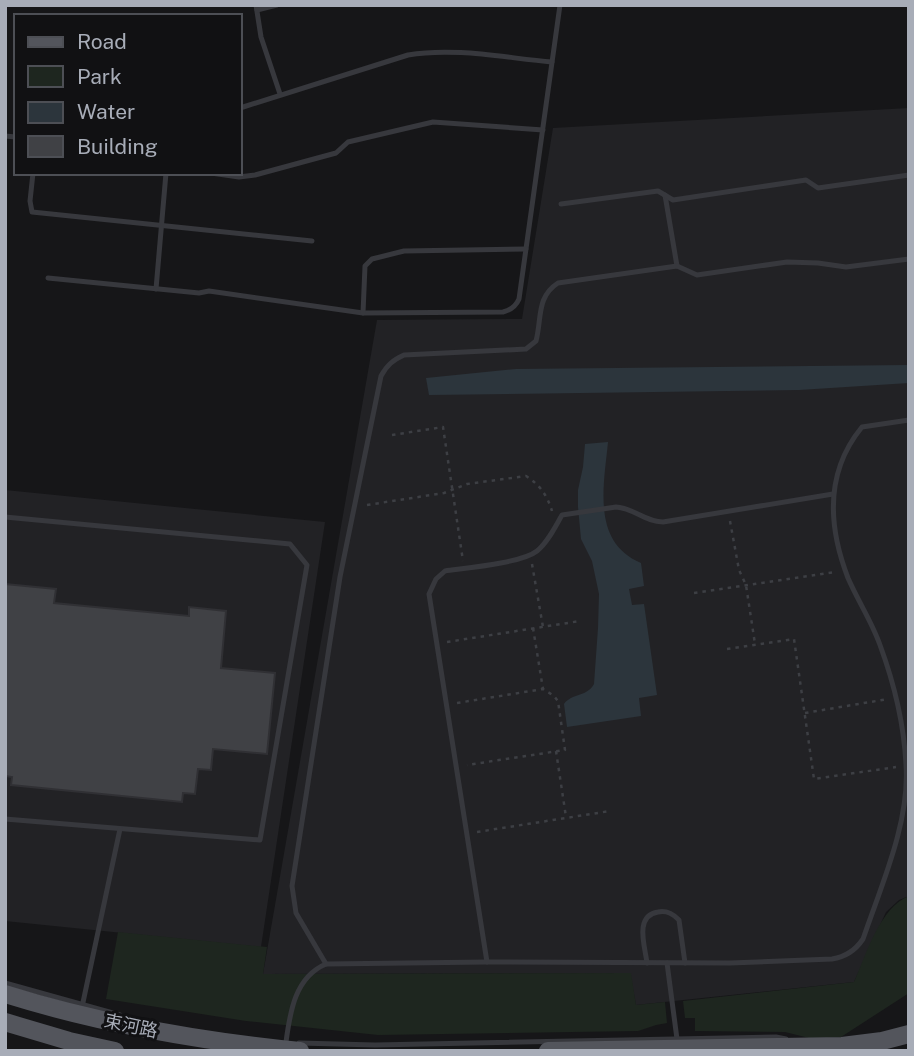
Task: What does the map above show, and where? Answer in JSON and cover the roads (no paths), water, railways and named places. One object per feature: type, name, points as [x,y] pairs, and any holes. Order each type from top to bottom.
[{"type":"main road","name":"束河路","points":[[5,994],[199,1039],[293,1046]]},
{"type":"main road","name":"束河路","points":[[5,1022],[82,1047],[115,1051]]},
{"type":"main road","points":[[548,1051],[682,1044],[822,1047],[862,1044],[909,1034]]},
{"type":"lane","points":[[277,5],[256,8],[266,53],[280,94]]},
{"type":"lane","points":[[48,278],[199,293],[209,291],[362,313],[508,310],[519,299],[560,5]]},
{"type":"lane","points":[[242,107],[421,53],[447,52],[552,62]]},
{"type":"lane","points":[[225,175],[256,175],[336,153],[348,142],[433,121],[543,130]]},
{"type":"lane","points":[[33,175],[30,201],[32,212],[312,241]]},
{"type":"lane","points":[[156,289],[166,175]]},
{"type":"lane","points":[[561,204],[658,191],[673,201],[806,180],[818,188],[909,175]]},
{"type":"lane","points":[[665,195],[677,266]]},
{"type":"lane","points":[[362,313],[365,265],[372,259],[404,251],[526,249]]},
{"type":"lane","points":[[326,964],[296,914],[292,886],[340,577],[381,376],[390,363],[404,355],[526,349],[537,336],[543,298],[558,283],[677,266],[697,275],[787,262],[846,267],[909,258]]},
{"type":"lane","points":[[293,1046],[289,1019],[299,988],[313,971],[326,964],[730,963],[832,959],[854,950],[863,939],[899,832],[906,796],[906,765],[896,698],[880,645],[849,581],[837,542],[833,494],[846,449],[862,427],[909,420]]},
{"type":"lane","points":[[487,962],[429,594],[436,579],[445,571],[518,560],[531,555],[543,546],[562,515],[616,507],[632,510],[657,522],[833,494]]},
{"type":"lane","points":[[5,517],[290,544],[307,565],[260,840],[5,819]]},
{"type":"lane","points":[[83,1011],[120,828]]},
{"type":"lane","points":[[647,962],[642,926],[649,916],[660,911],[670,913],[679,920],[685,963]]},
{"type":"lane","points":[[156,1023],[293,1046],[682,1044],[667,963]]},
{"type":"lane","points":[[5,983],[83,1011],[122,1016]]},
{"type":"water","points":[[909,365],[909,383],[799,390],[429,395],[426,378],[516,369]]},
{"type":"water","points":[[608,442],[604,511],[614,541],[625,554],[641,563],[644,586],[629,589],[632,605],[644,604],[657,695],[639,698],[641,716],[567,727],[564,704],[594,684],[598,628],[599,594],[592,561],[581,539],[578,490],[585,444]]}]
